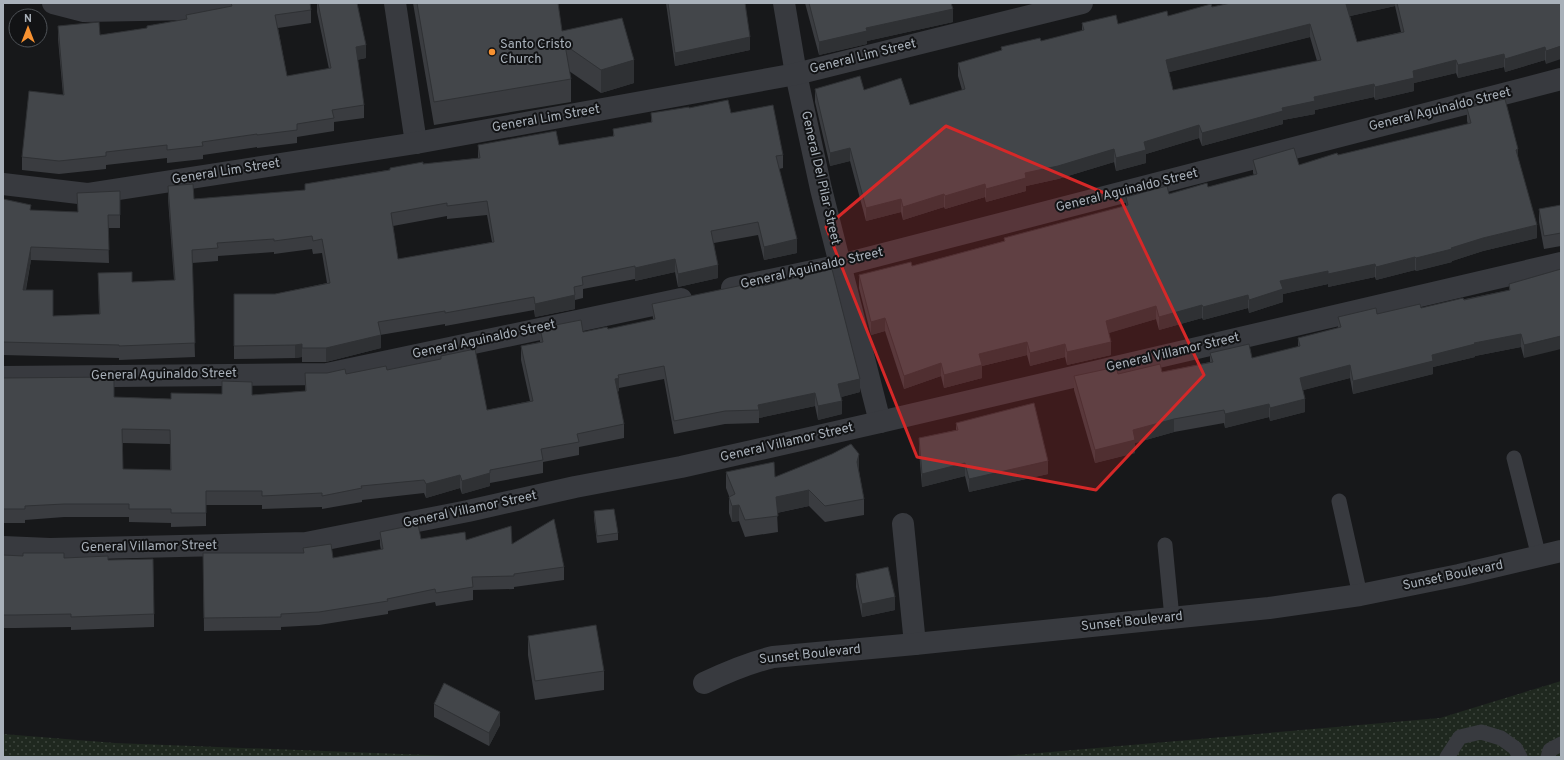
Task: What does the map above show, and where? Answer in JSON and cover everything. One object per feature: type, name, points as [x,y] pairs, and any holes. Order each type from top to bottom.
[{"type":"street","points":[[53,3],[84,12],[197,9],[231,3]]},
{"type":"street","points":[[395,3],[416,143]]},
{"type":"street","name":"General Del Pilar Street","points":[[784,3],[796,74],[821,189],[880,422]]},
{"type":"street","name":"General Lim Street","points":[[3,184],[87,194],[416,143],[796,74],[1082,3]]},
{"type":"street","name":"General Aguinaldo Street","points":[[3,377],[327,374],[841,264],[1561,79]]},
{"type":"street","name":"General Villamor Street","points":[[3,547],[50,549],[306,543],[468,511],[575,487],[681,467],[1561,263]]},
{"type":"street","points":[[904,524],[915,644]]},
{"type":"street","name":"Sunset Boulevard","points":[[704,683],[730,670],[773,657],[1269,608],[1360,595],[1459,575],[1561,551]]},
{"type":"lane","points":[[1514,458],[1539,557]]},
{"type":"lane","points":[[1339,501],[1360,595]]},
{"type":"lane","points":[[1165,545],[1172,618]]},
{"type":"lane","points":[[1447,757],[1460,737],[1481,732],[1501,738],[1515,748],[1520,757]]},
{"type":"lane","points":[[1548,757],[1550,750],[1561,744]]},
{"type":"highlighted area","points":[[946,126],[1121,200],[1204,375],[1096,490],[917,457],[826,227]]},
{"type":"shaded area","points":[[1561,681],[1561,757],[994,757],[1440,718]]},
{"type":"shaded area","points":[[3,734],[115,743],[478,757],[3,757]]},
{"type":"building","points":[[231,3],[310,3],[311,10],[275,15],[287,76],[331,68],[318,3],[357,3],[366,45],[356,47],[364,105],[332,110],[334,118],[297,124],[297,130],[202,142],[203,146],[167,150],[167,145],[106,152],[106,156],[59,161],[22,157],[29,91],[64,95],[58,26],[99,22],[100,35],[147,28],[147,26],[187,19],[186,15],[232,6]]},
{"type":"building","name":"Santo Cristo Church","points":[[417,3],[558,3],[562,31],[622,18],[634,60],[601,70],[565,45],[571,79],[434,102]]},
{"type":"building","points":[[668,3],[745,3],[750,37],[675,53]]},
{"type":"building","points":[[809,3],[951,3],[953,9],[866,28],[867,31],[819,42]]},
{"type":"building","points":[[1231,3],[1351,3],[1346,4],[1357,42],[1404,32],[1397,3],[1561,3],[1561,46],[1546,51],[1545,47],[1505,59],[1504,54],[1458,65],[1456,60],[1413,71],[1414,78],[1375,87],[1374,84],[1314,97],[1315,101],[1282,108],[1283,111],[1202,133],[1199,125],[1144,142],[1146,150],[1116,158],[1114,149],[1058,166],[1025,173],[1026,178],[986,189],[985,184],[945,196],[944,194],[903,207],[901,199],[866,208],[850,148],[830,153],[815,89],[860,76],[864,90],[901,78],[910,105],[965,89],[958,63],[1002,50],[1001,47],[1040,38],[1041,41],[1084,30],[1082,23],[1116,15],[1118,24],[1167,11],[1168,16],[1211,4],[1212,7]],"holes":[[[1310,24],[1321,60],[1173,90],[1166,60]]]},
{"type":"building","points":[[1505,99],[1518,149],[1516,150],[1537,225],[1483,238],[1451,248],[1452,249],[1376,267],[1375,264],[1328,274],[1328,271],[1280,281],[1283,289],[1249,300],[1248,295],[1203,307],[1202,305],[1159,317],[1156,306],[1106,321],[1111,342],[1067,352],[1065,344],[1030,353],[1027,342],[979,354],[982,365],[944,375],[941,363],[904,376],[885,318],[871,322],[859,275],[911,262],[912,266],[1005,241],[1004,238],[1128,205],[1126,197],[1167,186],[1169,194],[1207,183],[1208,187],[1257,174],[1253,160],[1294,148],[1299,165],[1337,153],[1338,155],[1471,123],[1467,108]]},
{"type":"building","points":[[728,100],[731,113],[773,105],[783,155],[776,156],[797,239],[764,247],[758,222],[711,231],[718,265],[678,274],[675,259],[635,268],[635,266],[582,277],[583,285],[574,287],[575,295],[535,304],[534,297],[445,313],[445,311],[378,322],[381,335],[326,348],[302,348],[302,344],[234,346],[234,294],[275,294],[330,283],[322,239],[313,241],[312,236],[274,241],[274,239],[217,243],[218,248],[192,250],[195,343],[119,346],[3,342],[3,199],[31,205],[30,210],[78,212],[77,193],[120,191],[120,215],[108,215],[109,250],[31,247],[23,290],[53,290],[53,316],[100,314],[98,273],[132,272],[132,282],[175,280],[168,186],[193,184],[194,199],[305,190],[305,184],[390,170],[390,168],[423,162],[423,164],[480,158],[478,145],[556,131],[559,145],[614,136],[613,129],[652,122],[651,113],[689,108]],"holes":[[[487,201],[494,242],[398,259],[391,213],[447,203],[447,206]]]},
{"type":"building","points":[[1561,205],[1561,233],[1544,236],[1539,209]]},
{"type":"building","points":[[832,269],[860,379],[838,384],[842,401],[818,406],[815,393],[758,405],[759,410],[725,411],[674,421],[664,366],[618,375],[619,378],[615,379],[624,424],[577,434],[579,442],[541,449],[543,460],[490,470],[490,473],[462,481],[460,475],[426,484],[424,480],[361,486],[362,488],[322,496],[322,493],[262,496],[262,491],[206,491],[206,513],[171,513],[171,509],[129,509],[129,504],[64,504],[25,506],[25,509],[3,509],[3,378],[114,377],[114,397],[171,399],[171,393],[222,394],[222,381],[252,382],[252,395],[306,391],[305,373],[327,373],[345,369],[346,374],[386,366],[387,370],[441,359],[441,356],[475,349],[487,410],[533,401],[521,346],[543,342],[540,328],[581,320],[583,332],[607,327],[608,329],[655,319],[652,304],[762,281],[763,286]],"holes":[[[122,429],[170,430],[171,470],[123,469]]]},
{"type":"building","points":[[1561,269],[1561,336],[1524,345],[1521,334],[1474,343],[1475,344],[1432,355],[1433,361],[1353,381],[1350,365],[1300,378],[1305,399],[1270,408],[1269,404],[1225,414],[1224,410],[1174,419],[1133,430],[1135,440],[1095,450],[1074,376],[1116,367],[1118,374],[1160,364],[1162,372],[1213,362],[1210,353],[1249,344],[1252,358],[1300,346],[1298,338],[1341,327],[1338,317],[1376,308],[1377,314],[1420,304],[1421,308],[1463,298],[1464,300],[1510,290],[1509,284]]},
{"type":"building","points":[[1034,403],[1048,461],[969,479],[965,463],[922,474],[919,438],[958,430],[956,423]]},
{"type":"building","points":[[851,444],[859,454],[857,462],[864,499],[825,506],[809,490],[776,497],[778,516],[745,520],[739,505],[732,506],[729,497],[735,494],[726,472],[774,462],[775,477],[832,454]]},
{"type":"building","points":[[614,509],[618,533],[597,536],[594,511]]},
{"type":"building","points":[[554,519],[564,567],[514,574],[514,576],[472,577],[473,587],[436,593],[435,589],[387,599],[388,601],[319,612],[281,614],[281,617],[204,618],[203,553],[304,553],[303,548],[331,544],[333,558],[383,549],[380,532],[418,524],[421,539],[465,532],[466,540],[511,526],[512,544]]},
{"type":"building","points":[[23,553],[64,553],[64,558],[108,556],[108,560],[153,559],[154,614],[71,617],[71,614],[3,615],[3,555],[23,556]]},
{"type":"building","points":[[888,567],[895,597],[862,604],[856,574]]},
{"type":"building","points":[[596,625],[604,671],[535,681],[528,636]]},
{"type":"building","points":[[444,683],[500,712],[489,733],[434,704]]},
{"type":"place","name":"Santo Cristo Church","points":[[492,52]]}]
